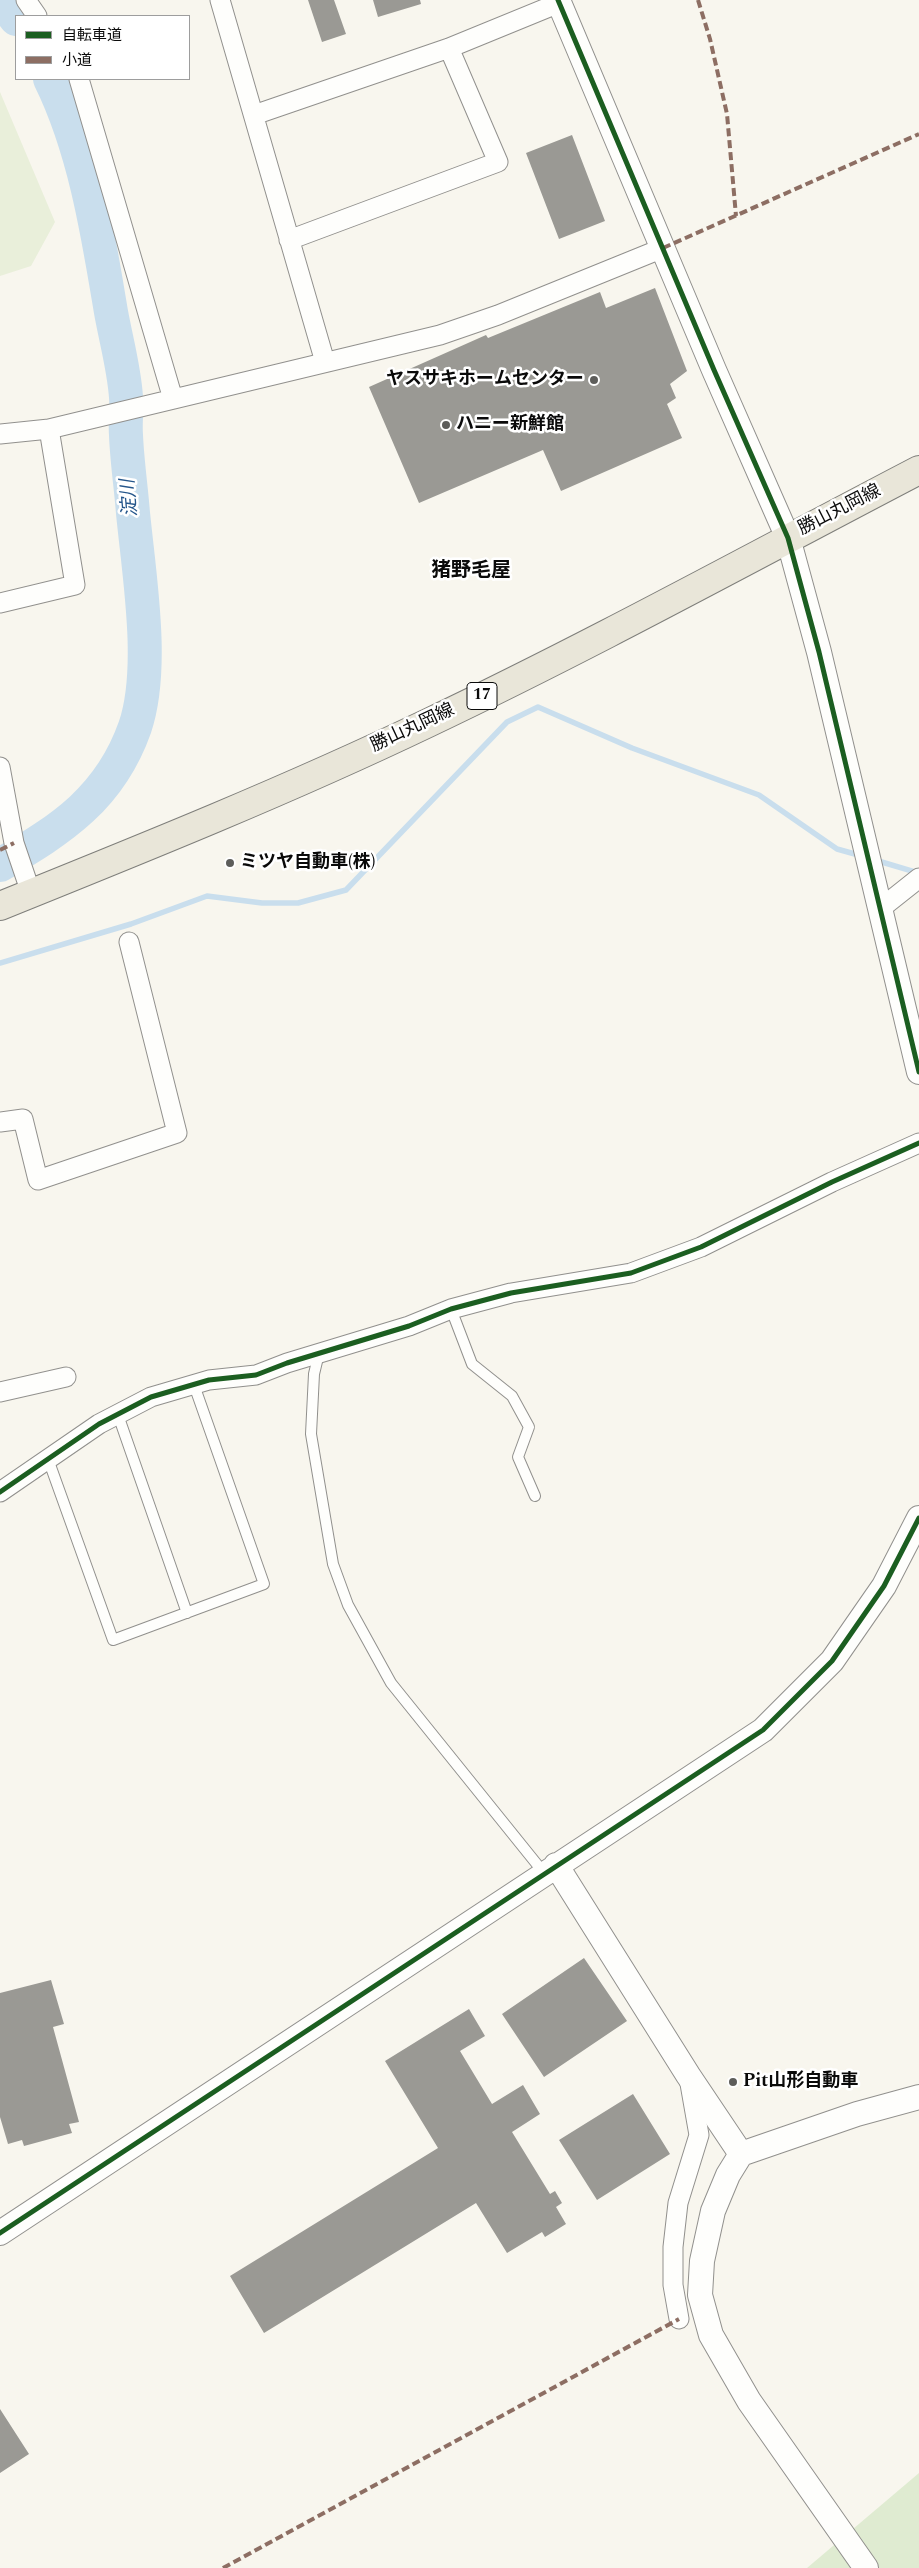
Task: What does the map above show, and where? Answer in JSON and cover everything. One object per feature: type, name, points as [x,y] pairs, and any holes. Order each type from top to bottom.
[{"type":"main road","name":"勝山丸岡線","points":[[0,906],[28,886],[254,802],[428,723],[581,647],[919,470]]},
{"type":"street","points":[[26,0],[36,15]]},
{"type":"street","points":[[220,0],[325,362]]},
{"type":"street","points":[[254,115],[449,48],[559,2],[788,538],[819,652],[919,1072]]},
{"type":"street","points":[[289,240],[498,162],[449,48]]},
{"type":"street","points":[[79,80],[173,399]]},
{"type":"street","points":[[0,434],[49,429],[440,334],[473,323],[663,248]]},
{"type":"street","points":[[0,603],[75,585],[49,429]]},
{"type":"street","points":[[0,767],[14,843],[28,886]]},
{"type":"street","points":[[880,908],[919,878]]},
{"type":"street","points":[[0,1122],[23,1119],[38,1180],[177,1133],[129,942]]},
{"type":"street","points":[[0,1492],[99,1424],[151,1397],[209,1380],[256,1375],[319,1352],[408,1326],[451,1309],[511,1294],[631,1273],[701,1247],[832,1182],[919,1143]]},
{"type":"street","points":[[0,1392],[66,1378]]},
{"type":"street","points":[[0,2233],[763,1730],[832,1661],[884,1586],[919,1518]]},
{"type":"street","points":[[550,1869],[741,2154]]},
{"type":"street","points":[[679,2319],[673,2285],[673,2246],[678,2202],[699,2135],[688,2075]]},
{"type":"street","points":[[866,2568],[749,2401],[711,2335],[700,2295],[702,2261],[713,2211],[728,2175],[741,2154],[857,2114],[919,2097]]},
{"type":"lane","points":[[451,1309],[472,1364],[512,1396],[529,1427],[518,1457],[535,1496]]},
{"type":"lane","points":[[319,1352],[314,1374],[311,1434],[334,1564],[348,1605],[391,1683],[550,1869]]},
{"type":"lane","points":[[48,1459],[112,1640],[264,1584],[194,1385]]},
{"type":"lane","points":[[118,1415],[187,1613]]},
{"type":"green space","points":[[0,92],[55,222],[31,266],[0,276]]},
{"type":"green space","points":[[919,2473],[919,2568],[807,2568]]},
{"type":"building","points":[[308,0],[334,0],[346,34],[322,42]]},
{"type":"building","points":[[373,0],[420,0],[421,4],[378,17]]},
{"type":"building","points":[[572,135],[605,221],[559,239],[526,153]]},
{"type":"building","points":[[655,288],[687,371],[670,384],[676,398],[667,404],[682,438],[561,491],[543,450],[419,503],[369,387],[486,335],[488,338],[600,292],[606,308]]},
{"type":"building","points":[[584,1958],[627,2021],[544,2077],[502,2014]]},
{"type":"building","points":[[51,1980],[64,2024],[53,2027],[79,2122],[69,2124],[72,2133],[24,2146],[22,2140],[8,2144],[0,2117],[0,1993]]},
{"type":"building","points":[[469,2009],[485,2036],[460,2051],[492,2104],[523,2085],[540,2114],[512,2132],[550,2194],[555,2191],[562,2203],[556,2207],[566,2224],[545,2237],[542,2232],[507,2253],[476,2203],[264,2333],[230,2276],[438,2148],[385,2061]]},
{"type":"building","points":[[633,2094],[670,2154],[597,2200],[559,2140]]},
{"type":"building","points":[[0,2409],[29,2454],[0,2473]]},
{"type":"waterway","name":"淀川","points":[[2,0],[15,18]]},
{"type":"waterway","name":"淀川","points":[[0,865],[23,852],[63,824],[98,792],[125,752],[135,727],[141,703],[144,677],[144,621],[127,454],[124,375],[89,193],[72,134],[50,80]]},
{"type":"waterway","points":[[0,963],[131,924],[207,896],[262,903],[298,903],[346,890],[507,722],[538,707],[632,748],[759,795],[837,849],[862,856]]},
{"type":"waterway","points":[[875,860],[919,873]]},
{"type":"marked path","points":[[698,0],[710,39],[727,114],[736,216]]},
{"type":"marked path","points":[[663,248],[919,134]]},
{"type":"marked path","points":[[0,850],[14,843]]},
{"type":"marked path","points":[[223,2568],[679,2319]]},
{"type":"cycle path","points":[[558,0],[714,370],[788,538],[819,652],[919,1072]]},
{"type":"cycle path","points":[[0,1492],[99,1424],[151,1397],[209,1380],[256,1375],[287,1363],[409,1326],[451,1309],[511,1293],[631,1273],[701,1247],[832,1182],[919,1143]]},
{"type":"cycle path","points":[[0,2233],[763,1730],[832,1661],[884,1586],[919,1518]]},
{"type":"place","name":"ヤスサキホームセンター","points":[[594,380]]},
{"type":"place","name":"ハニー新鮮館","points":[[446,425]]},
{"type":"place","name":"ミツヤ自動車(株)","points":[[230,863]]},
{"type":"place","name":"Pit山形自動車","points":[[733,2082]]},
{"type":"district","name":"猪野毛屋","points":[[471,572]]}]
